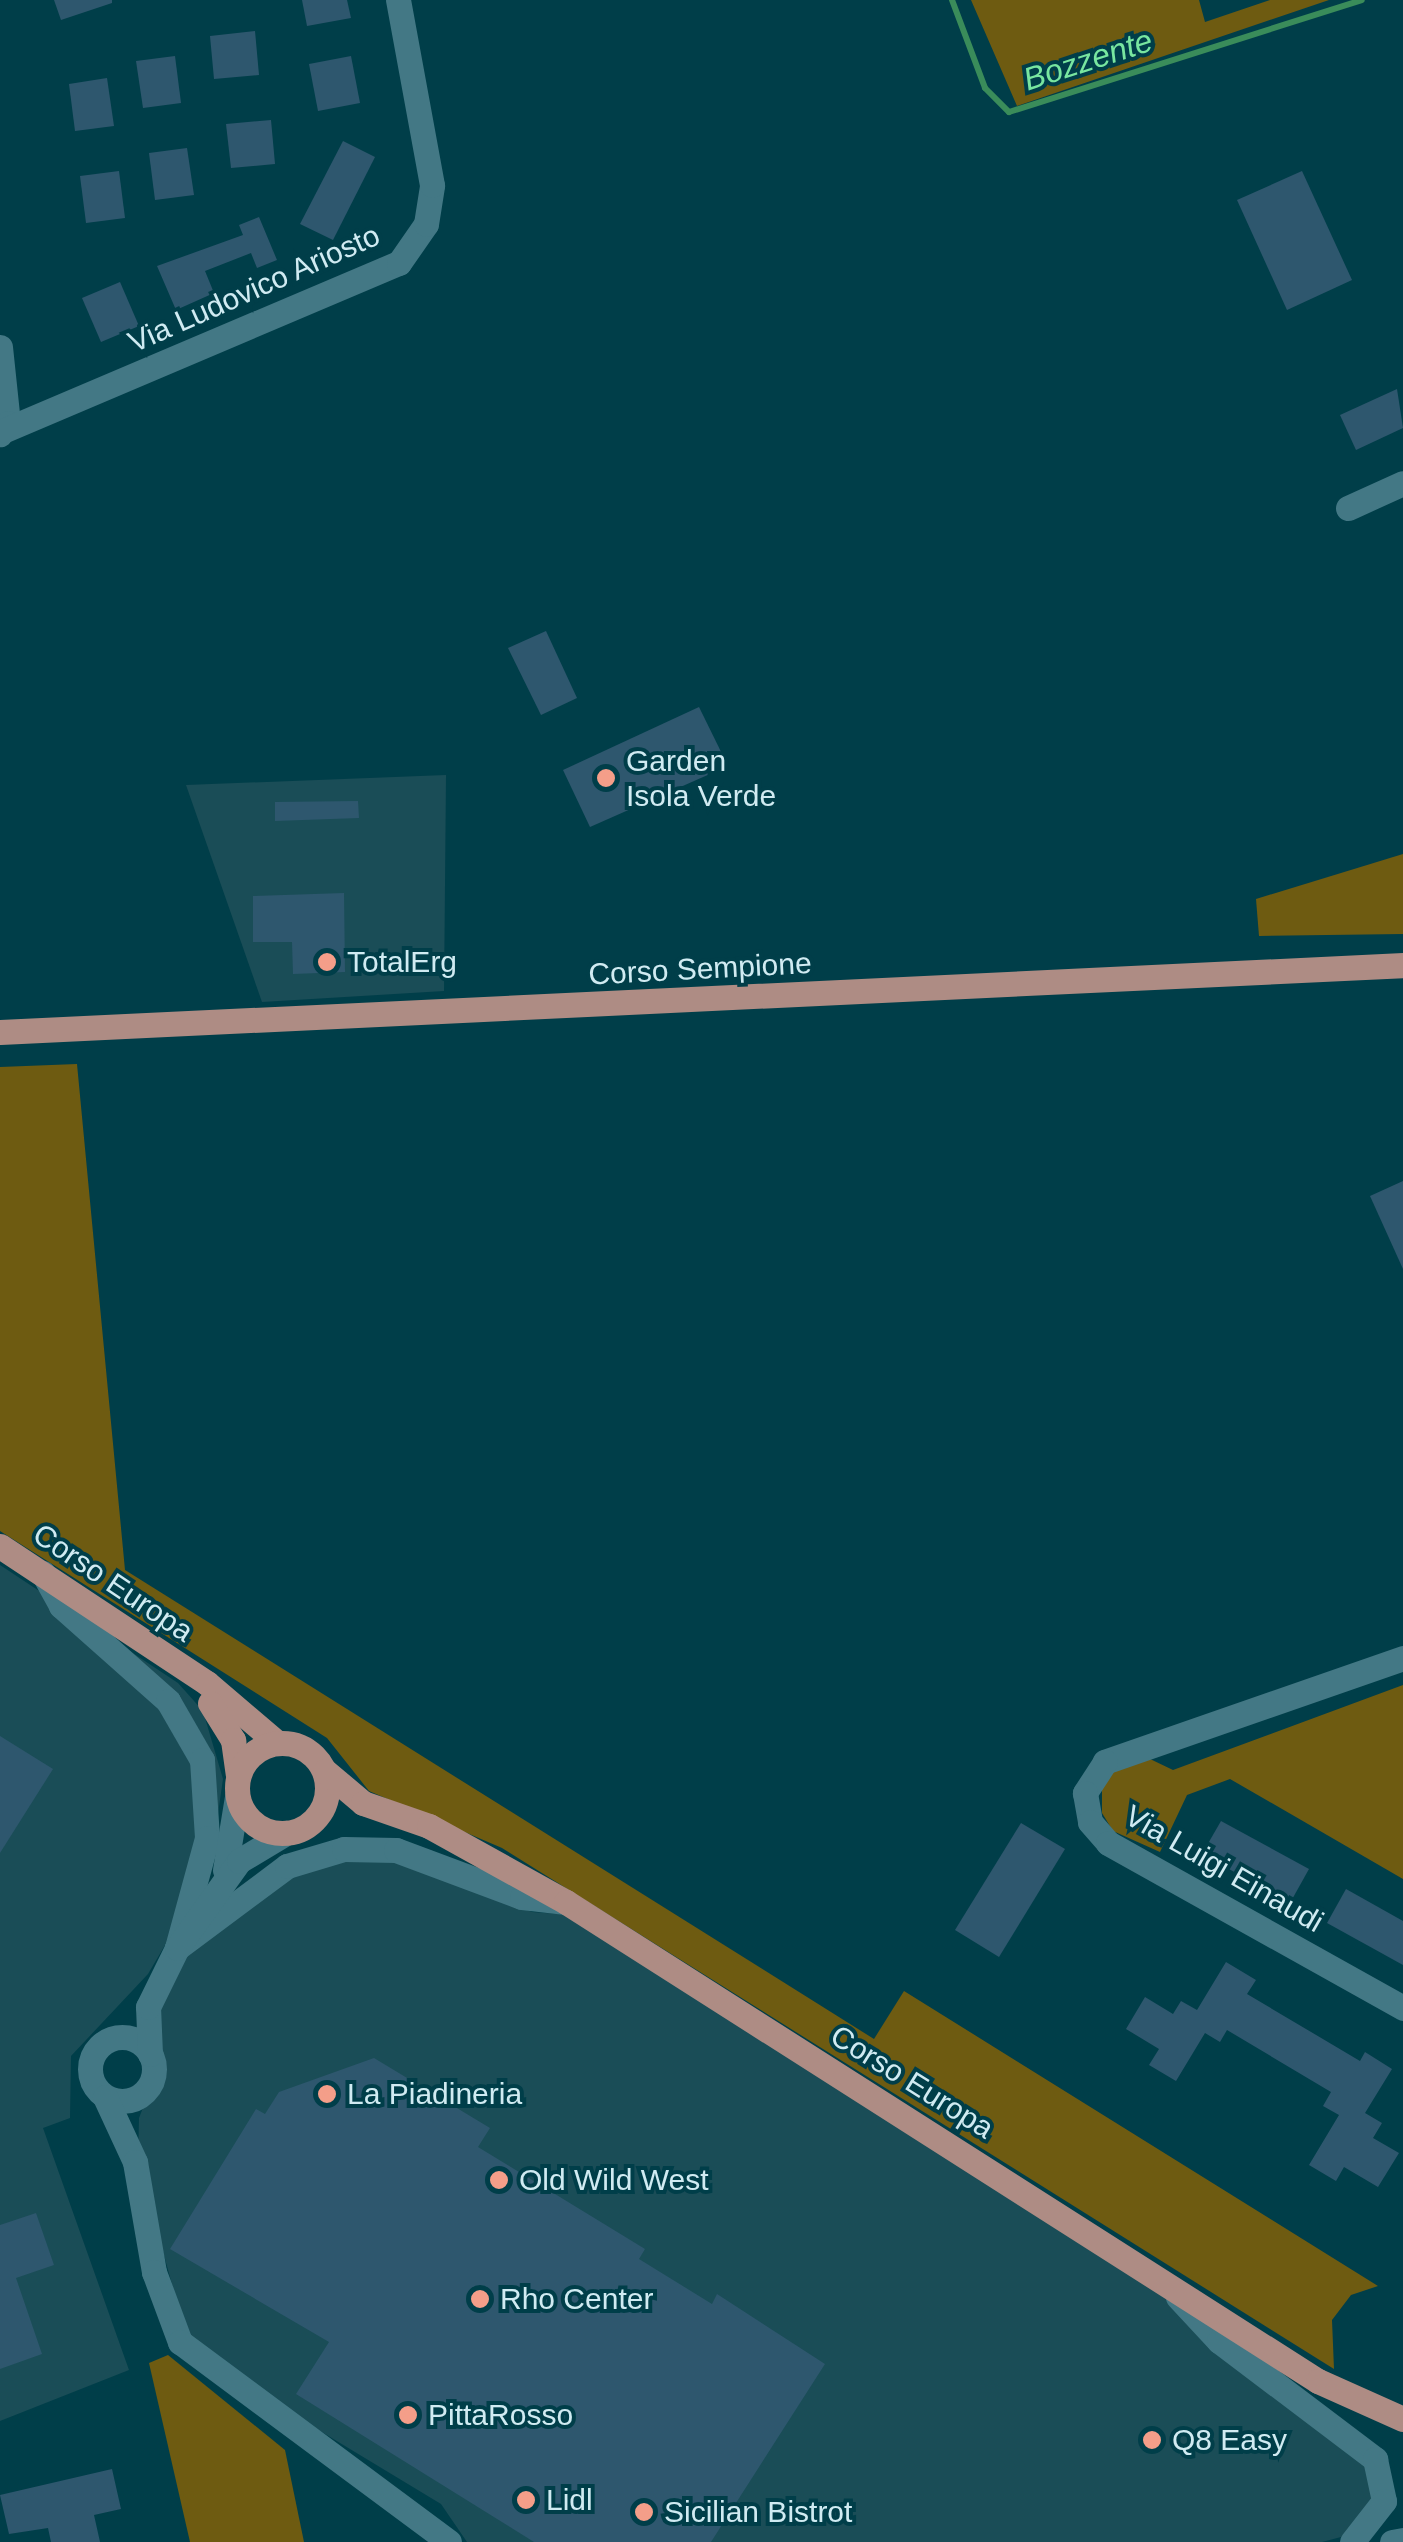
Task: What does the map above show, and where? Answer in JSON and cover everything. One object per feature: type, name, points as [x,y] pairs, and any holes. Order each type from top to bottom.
[{"type":"main road","name":"Corso Sempione","points":[[0,1032],[1403,965]]},
{"type":"main road","name":"Corso Europa","points":[[0,1546],[189,1675],[276,1742]]},
{"type":"main road","name":"Corso Europa","points":[[189,1675],[233,1740],[238,1786]]},
{"type":"main road","points":[[276,1742],[310,1752],[324,1771],[323,1808],[296,1830],[254,1824],[238,1786],[257,1750],[276,1742]]},
{"type":"main road","name":"Corso Europa","points":[[324,1771],[393,1816],[444,1834],[566,1902],[1158,2275],[1318,2381],[1398,2421]]},
{"type":"main road","name":"Corso Europa","points":[[296,1830],[340,1816],[393,1816]]},
{"type":"street","name":"Via Ludovico Ariosto","points":[[2,432],[399,263],[426,224],[432,185],[400,4]]},
{"type":"street","points":[[0,347],[2,432]]},
{"type":"street","points":[[1348,508],[1403,483]]},
{"type":"street","points":[[43,1573],[61,1606],[183,1718],[202,1760],[206,1838],[177,1948]]},
{"type":"street","name":"Via Luigi Einaudi","points":[[1403,1658],[1105,1762],[1086,1793],[1090,1822],[1108,1844],[1403,2008]]},
{"type":"street","points":[[238,1786],[234,1844],[218,1884],[154,1989],[98,2048],[90,2074],[106,2097],[136,2162],[154,2272],[190,2354],[449,2542]]},
{"type":"street","points":[[218,1884],[261,1842],[296,1830]]},
{"type":"street","points":[[177,1948],[287,1866],[344,1850],[396,1850],[522,1897],[566,1902]]},
{"type":"street","points":[[136,2162],[149,2086],[154,1989]]},
{"type":"street","points":[[98,2048],[126,2037],[150,2054]]},
{"type":"street","points":[[106,2097],[134,2099],[149,2086]]},
{"type":"street","points":[[1158,2275],[1219,2341],[1375,2459],[1384,2501],[1352,2542]]},
{"type":"street","points":[[1392,2542],[1403,2540]]},
{"type":"shaded area","points":[[971,0],[1199,0],[1205,22],[1270,0],[1329,0],[1017,106]]},
{"type":"shaded area","points":[[446,775],[444,991],[262,1002],[186,785]]},
{"type":"shaded area","points":[[1403,854],[1403,934],[1259,936],[1256,899]]},
{"type":"shaded area","points":[[77,1064],[125,1570],[874,2039],[904,1991],[1378,2286],[1351,2295],[1332,2320],[1334,2369],[502,1848],[369,1791],[327,1738],[0,1531],[0,1067]]},
{"type":"shaded area","points":[[0,1565],[178,1683],[203,1711],[223,1779],[210,1869],[148,1974],[71,2056],[70,2118],[43,2128],[129,2370],[0,2421]]},
{"type":"shaded area","points":[[1403,1685],[1403,1879],[1230,1779],[1187,1795],[1160,1852],[1113,1831],[1102,1813],[1102,1774],[1148,1758],[1173,1770]]},
{"type":"shaded area","points":[[373,1851],[532,1912],[571,1915],[1152,2284],[1380,2478],[1360,2532],[1322,2542],[467,2542],[441,2504],[191,2353],[138,2161],[139,2118],[155,2077],[148,2030],[179,1949],[262,1884]]},
{"type":"shaded area","points":[[168,2355],[285,2450],[304,2542],[190,2542],[149,2363]]},
{"type":"building","points":[[54,0],[112,0],[112,3],[61,20]]},
{"type":"building","points":[[302,0],[347,0],[351,18],[307,26]]},
{"type":"building","points":[[255,31],[259,75],[214,79],[210,36]]},
{"type":"building","points":[[175,56],[181,103],[143,108],[136,61]]},
{"type":"building","points":[[351,56],[360,103],[318,111],[309,64]]},
{"type":"building","points":[[107,78],[114,126],[75,131],[69,84]]},
{"type":"building","points":[[271,120],[275,164],[231,168],[226,124]]},
{"type":"building","points":[[343,141],[375,157],[333,240],[300,224]]},
{"type":"building","points":[[187,148],[194,195],[155,200],[149,153]]},
{"type":"building","points":[[119,171],[125,218],[86,223],[80,176]]},
{"type":"building","points":[[1302,171],[1352,280],[1287,310],[1237,200]]},
{"type":"building","points":[[259,217],[277,260],[257,268],[251,253],[205,271],[214,293],[176,310],[157,266],[243,235],[239,225]]},
{"type":"building","points":[[120,282],[139,326],[101,342],[82,298]]},
{"type":"building","points":[[1397,389],[1403,428],[1356,450],[1340,415]]},
{"type":"building","points":[[546,631],[577,698],[541,715],[508,648]]},
{"type":"building","points":[[699,707],[728,766],[590,827],[563,770]]},
{"type":"building","points":[[358,801],[359,818],[275,821],[275,802]]},
{"type":"building","points":[[344,893],[345,972],[293,974],[292,942],[253,942],[253,896]]},
{"type":"building","points":[[1403,1181],[1403,1269],[1370,1196]]},
{"type":"building","points":[[0,1736],[53,1769],[0,1853]]},
{"type":"building","points":[[1221,1821],[1309,1869],[1290,1903],[1202,1854]]},
{"type":"building","points":[[1021,1823],[1065,1849],[999,1957],[955,1930]]},
{"type":"building","points":[[1346,1889],[1403,1921],[1403,1965],[1327,1923]]},
{"type":"building","points":[[1226,1962],[1256,1980],[1247,1994],[1360,2061],[1365,2052],[1392,2069],[1365,2113],[1382,2123],[1373,2138],[1399,2153],[1378,2187],[1344,2167],[1336,2181],[1309,2165],[1339,2115],[1323,2106],[1331,2092],[1227,2030],[1220,2042],[1205,2033],[1176,2081],[1149,2065],[1159,2049],[1126,2029],[1145,1997],[1173,2014],[1181,2001],[1197,2010]]},
{"type":"building","name":"Rho Center","points":[[374,2058],[490,2128],[478,2147],[645,2249],[639,2259],[712,2304],[717,2294],[825,2364],[711,2542],[534,2542],[296,2394],[329,2342],[170,2249],[256,2109],[265,2114],[279,2092]]},
{"type":"building","points":[[36,2213],[54,2265],[16,2278],[42,2354],[0,2369],[0,2225]]},
{"type":"building","points":[[112,2469],[121,2509],[94,2515],[100,2542],[51,2542],[48,2528],[9,2534],[0,2495]]},
{"type":"waterway","name":"Bozzente","points":[[952,0],[985,88],[1009,112],[1362,0]]},
{"type":"place","name":"Garden Isola Verde","points":[[606,778]]},
{"type":"place","name":"TotalErg","points":[[327,962]]},
{"type":"place","name":"La Piadineria","points":[[327,2094]]},
{"type":"place","name":"Old Wild West","points":[[499,2180]]},
{"type":"place","name":"Rho Center","points":[[480,2299]]},
{"type":"place","name":"PittaRosso","points":[[408,2415]]},
{"type":"place","name":"Q8 Easy","points":[[1152,2440]]},
{"type":"place","name":"Lidl","points":[[526,2500]]},
{"type":"place","name":"Sicilian Bistrot","points":[[644,2512]]}]
